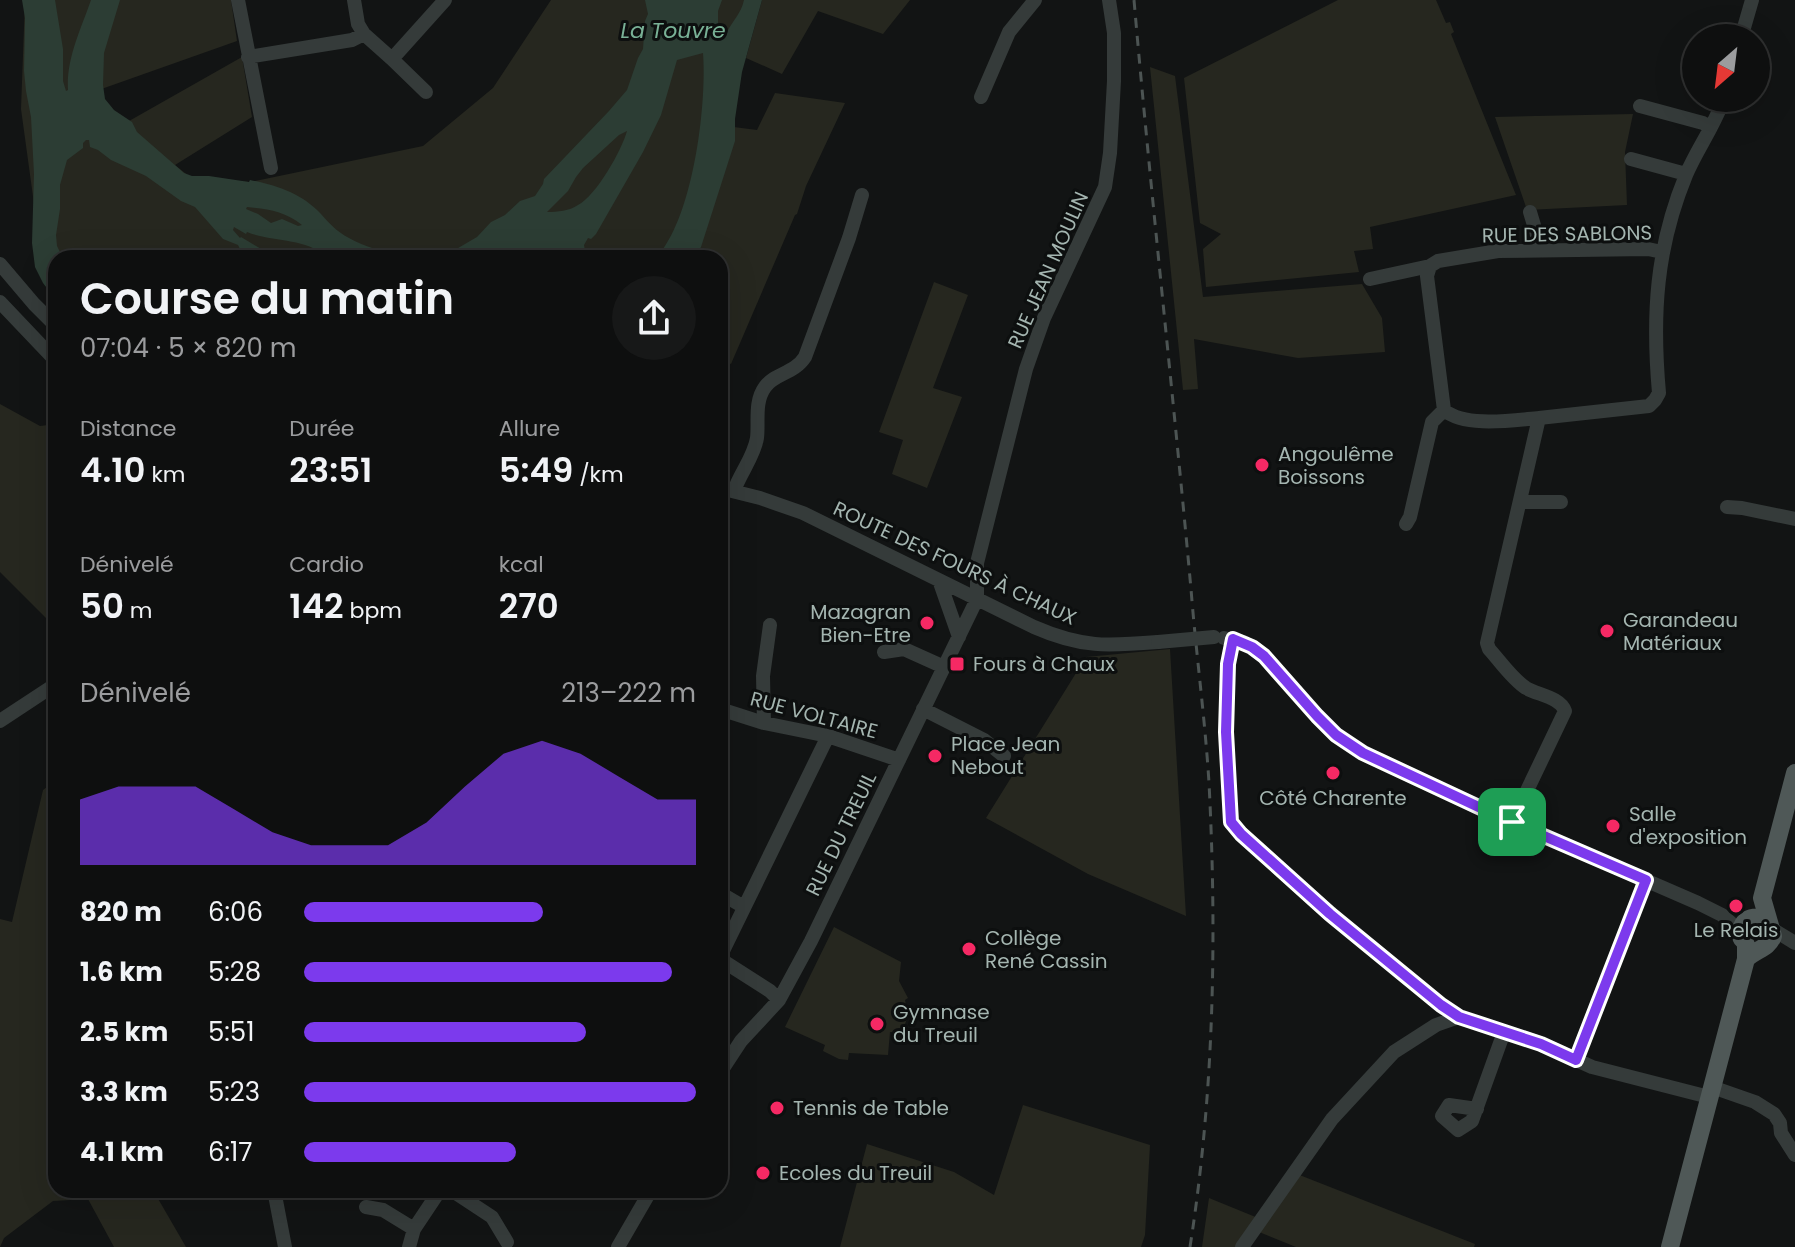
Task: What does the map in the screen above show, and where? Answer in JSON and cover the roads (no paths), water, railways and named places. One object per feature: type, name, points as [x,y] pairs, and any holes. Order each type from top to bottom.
[{"type":"main road","points":[[1670,1247],[1756,932],[1765,885],[1790,814],[1795,773]]},
{"type":"street","points":[[238,0],[271,168]]},
{"type":"street","points":[[354,0],[358,24],[364,34],[426,92]]},
{"type":"street","points":[[392,59],[445,0]]},
{"type":"street","points":[[981,97],[1009,32],[1035,0]]},
{"type":"street","name":"RUE JEAN MOULIN","points":[[977,599],[977,563],[1026,369],[1044,318],[1105,187],[1114,93],[1114,33],[1109,0]]},
{"type":"street","points":[[1745,24],[1752,0]]},
{"type":"street","points":[[248,57],[352,40],[364,34]]},
{"type":"street","points":[[1640,106],[1710,127]]},
{"type":"street","name":"RUE DES SABLONS","points":[[1444,410],[1453,416],[1490,422],[1649,406],[1655,400],[1659,393],[1656,292],[1662,252],[1686,174],[1718,112]]},
{"type":"street","points":[[1631,159],[1686,174]]},
{"type":"street","points":[[728,488],[756,441],[758,406],[765,387],[772,380],[795,369],[805,357],[862,195]]},
{"type":"street","points":[[1530,212],[1539,250]]},
{"type":"street","name":"RUE DES SABLONS","points":[[1370,279],[1430,266],[1438,261],[1498,251],[1648,249],[1662,252]]},
{"type":"street","points":[[0,264],[48,318]]},
{"type":"street","points":[[1406,524],[1432,422],[1444,410],[1427,276],[1430,266]]},
{"type":"street","points":[[0,302],[48,353]]},
{"type":"street","points":[[1512,822],[1565,711],[1559,702],[1519,683],[1487,643],[1539,418]]},
{"type":"street","name":"ROUTE DES FOURS À CHAUX","points":[[728,490],[803,513],[1034,627],[1072,641],[1104,645],[1214,637],[1233,639],[1252,647],[1264,656],[1336,735],[1374,759],[1756,932],[1795,944]]},
{"type":"street","points":[[1520,502],[1561,502]]},
{"type":"street","points":[[1727,507],[1795,519]]},
{"type":"street","points":[[939,580],[959,637]]},
{"type":"street","name":"RUE DU TREUIL","points":[[728,1060],[779,1000],[811,941],[977,599]]},
{"type":"street","points":[[764,723],[763,676],[770,625]]},
{"type":"street","points":[[1233,639],[1228,664],[1226,732],[1231,822],[1241,834],[1330,914],[1459,1017],[1541,1044],[1592,1067],[1619,1075],[1755,1102],[1774,1114],[1780,1123],[1781,1133],[1795,1155]]},
{"type":"street","points":[[884,652],[904,649],[944,667]]},
{"type":"street","points":[[0,721],[48,689]]},
{"type":"street","points":[[923,709],[984,740],[1004,756]]},
{"type":"street","name":"RUE VOLTAIRE","points":[[728,712],[764,723],[828,736],[899,760]]},
{"type":"street","points":[[728,941],[828,736]]},
{"type":"street","points":[[1576,1060],[1646,880]]},
{"type":"street","points":[[728,898],[744,907]]},
{"type":"street","points":[[728,963],[779,1000]]},
{"type":"street","points":[[1242,1247],[1332,1119],[1394,1052],[1436,1025],[1459,1017]]},
{"type":"street","points":[[1477,1109],[1504,1032]]},
{"type":"street","points":[[276,1198],[285,1247]]},
{"type":"street","points":[[409,1247],[414,1229],[435,1198]]},
{"type":"street","points":[[463,1198],[492,1217],[507,1242]]},
{"type":"street","points":[[618,1247],[646,1198]]},
{"type":"street","points":[[366,1207],[383,1210],[414,1229]]},
{"type":"water","points":[[22,0],[55,0],[66,91],[72,56],[91,0],[120,0],[104,53],[105,99],[114,110],[132,122],[137,132],[184,173],[250,180],[279,188],[305,201],[349,238],[378,250],[317,250],[300,243],[246,234],[234,227],[240,238],[263,250],[240,250],[238,245],[223,239],[195,207],[181,201],[146,176],[111,160],[90,147],[89,140],[86,140],[83,148],[67,160],[60,185],[56,235],[59,250],[48,250],[48,290],[35,267],[32,243],[34,174],[31,117],[24,71],[25,18]],"holes":[[[246,209],[283,214],[302,225],[282,219],[271,223]]]},
{"type":"water","name":"La Touvre","points":[[645,0],[722,0],[718,11],[718,30],[727,32],[744,0],[762,0],[742,72],[735,141],[699,250],[662,250],[680,217],[695,160],[703,101],[703,53],[677,60],[661,115],[596,234],[588,238],[584,245],[585,250],[455,250],[477,237],[491,222],[505,215],[520,201],[535,196],[544,179],[627,90],[643,49],[648,14]],"holes":[[[627,131],[614,160],[585,200],[567,210],[547,212],[568,191],[583,168]]]},
{"type":"railway","points":[[1134,0],[1209,783],[1213,899],[1212,1015],[1204,1132],[1190,1247]]},
{"type":"place","name":"Angoulême Boissons","points":[[1262,465]]},
{"type":"place","name":"Mazagran Bien-Etre","points":[[927,623]]},
{"type":"place","name":"Garandeau Matériaux","points":[[1607,631]]},
{"type":"place","name":"Fours à Chaux","points":[[957,664]]},
{"type":"place","name":"Place Jean Nebout","points":[[935,756]]},
{"type":"place","name":"Côté Charente","points":[[1333,773]]},
{"type":"place","name":"Salle d'exposition","points":[[1613,826]]},
{"type":"place","name":"Le Relais","points":[[1736,906]]},
{"type":"place","name":"Collège René Cassin","points":[[969,949]]},
{"type":"place","name":"Gymnase du Treuil","points":[[877,1024]]},
{"type":"place","name":"Tennis de Table","points":[[777,1108]]},
{"type":"place","name":"Ecoles du Treuil","points":[[763,1173]]}]
